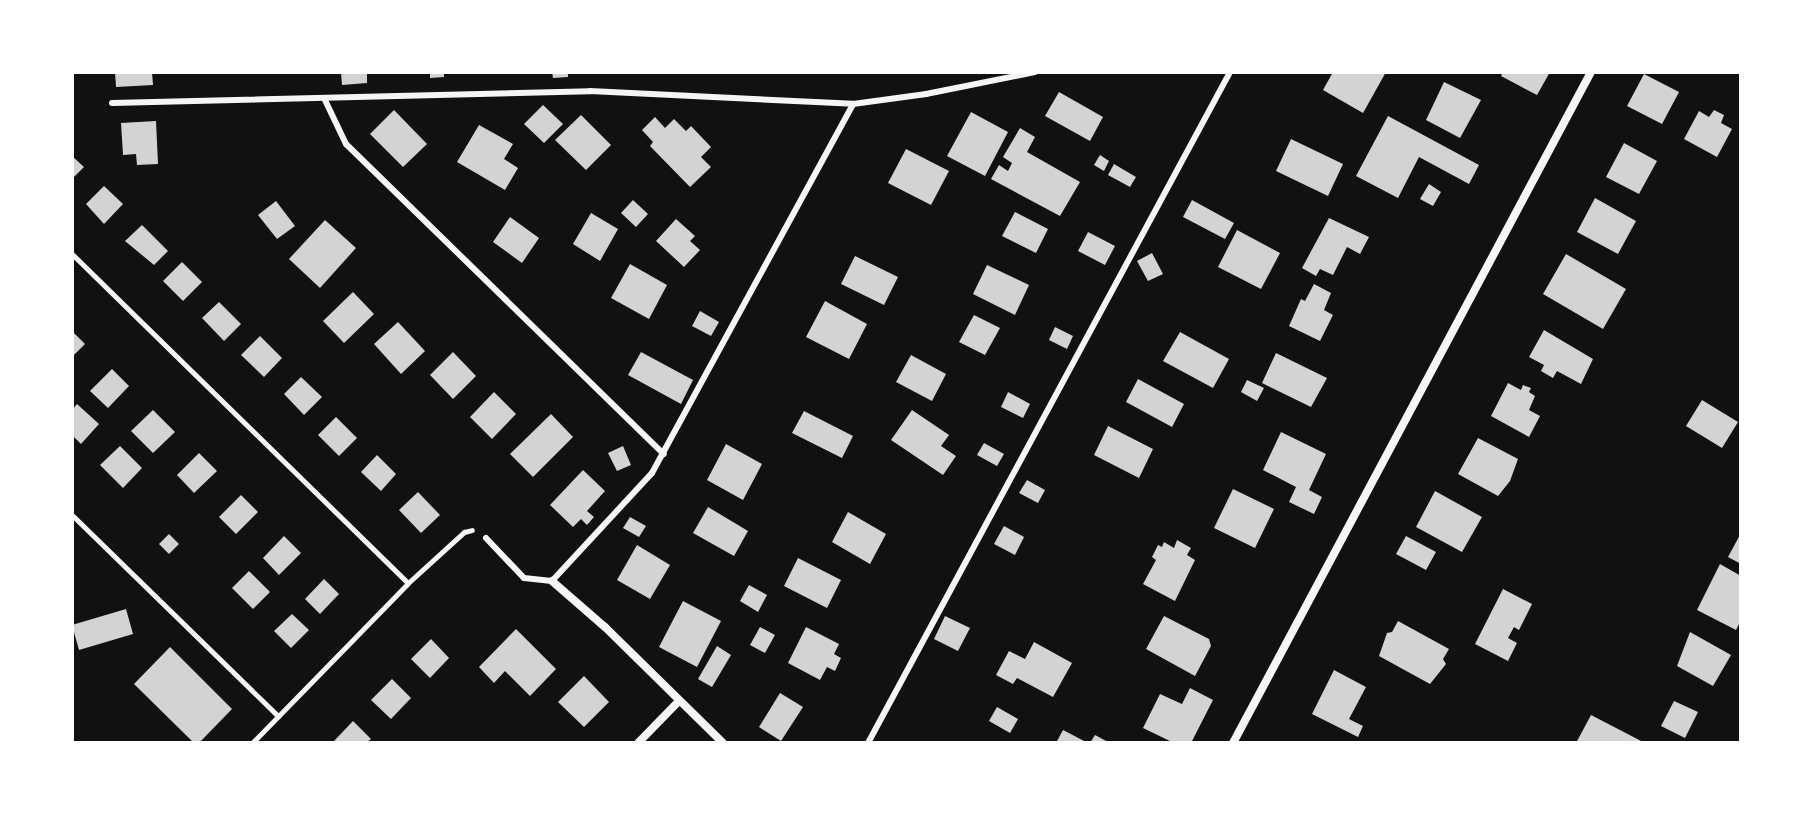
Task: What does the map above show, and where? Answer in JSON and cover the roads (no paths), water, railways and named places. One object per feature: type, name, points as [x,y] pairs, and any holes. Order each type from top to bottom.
[{"type":"street","points":[[1233,743],[1591,72]]},
{"type":"street","points":[[552,581],[605,627],[723,743]]},
{"type":"street","points":[[638,743],[679,701]]},
{"type":"lane","points":[[112,103],[590,91],[853,104],[926,94],[1035,72]]},
{"type":"lane","points":[[868,743],[1230,72]]},
{"type":"lane","points":[[325,100],[346,144],[664,454]]},
{"type":"lane","points":[[486,538],[524,578],[552,581],[652,473],[853,104]]}]
